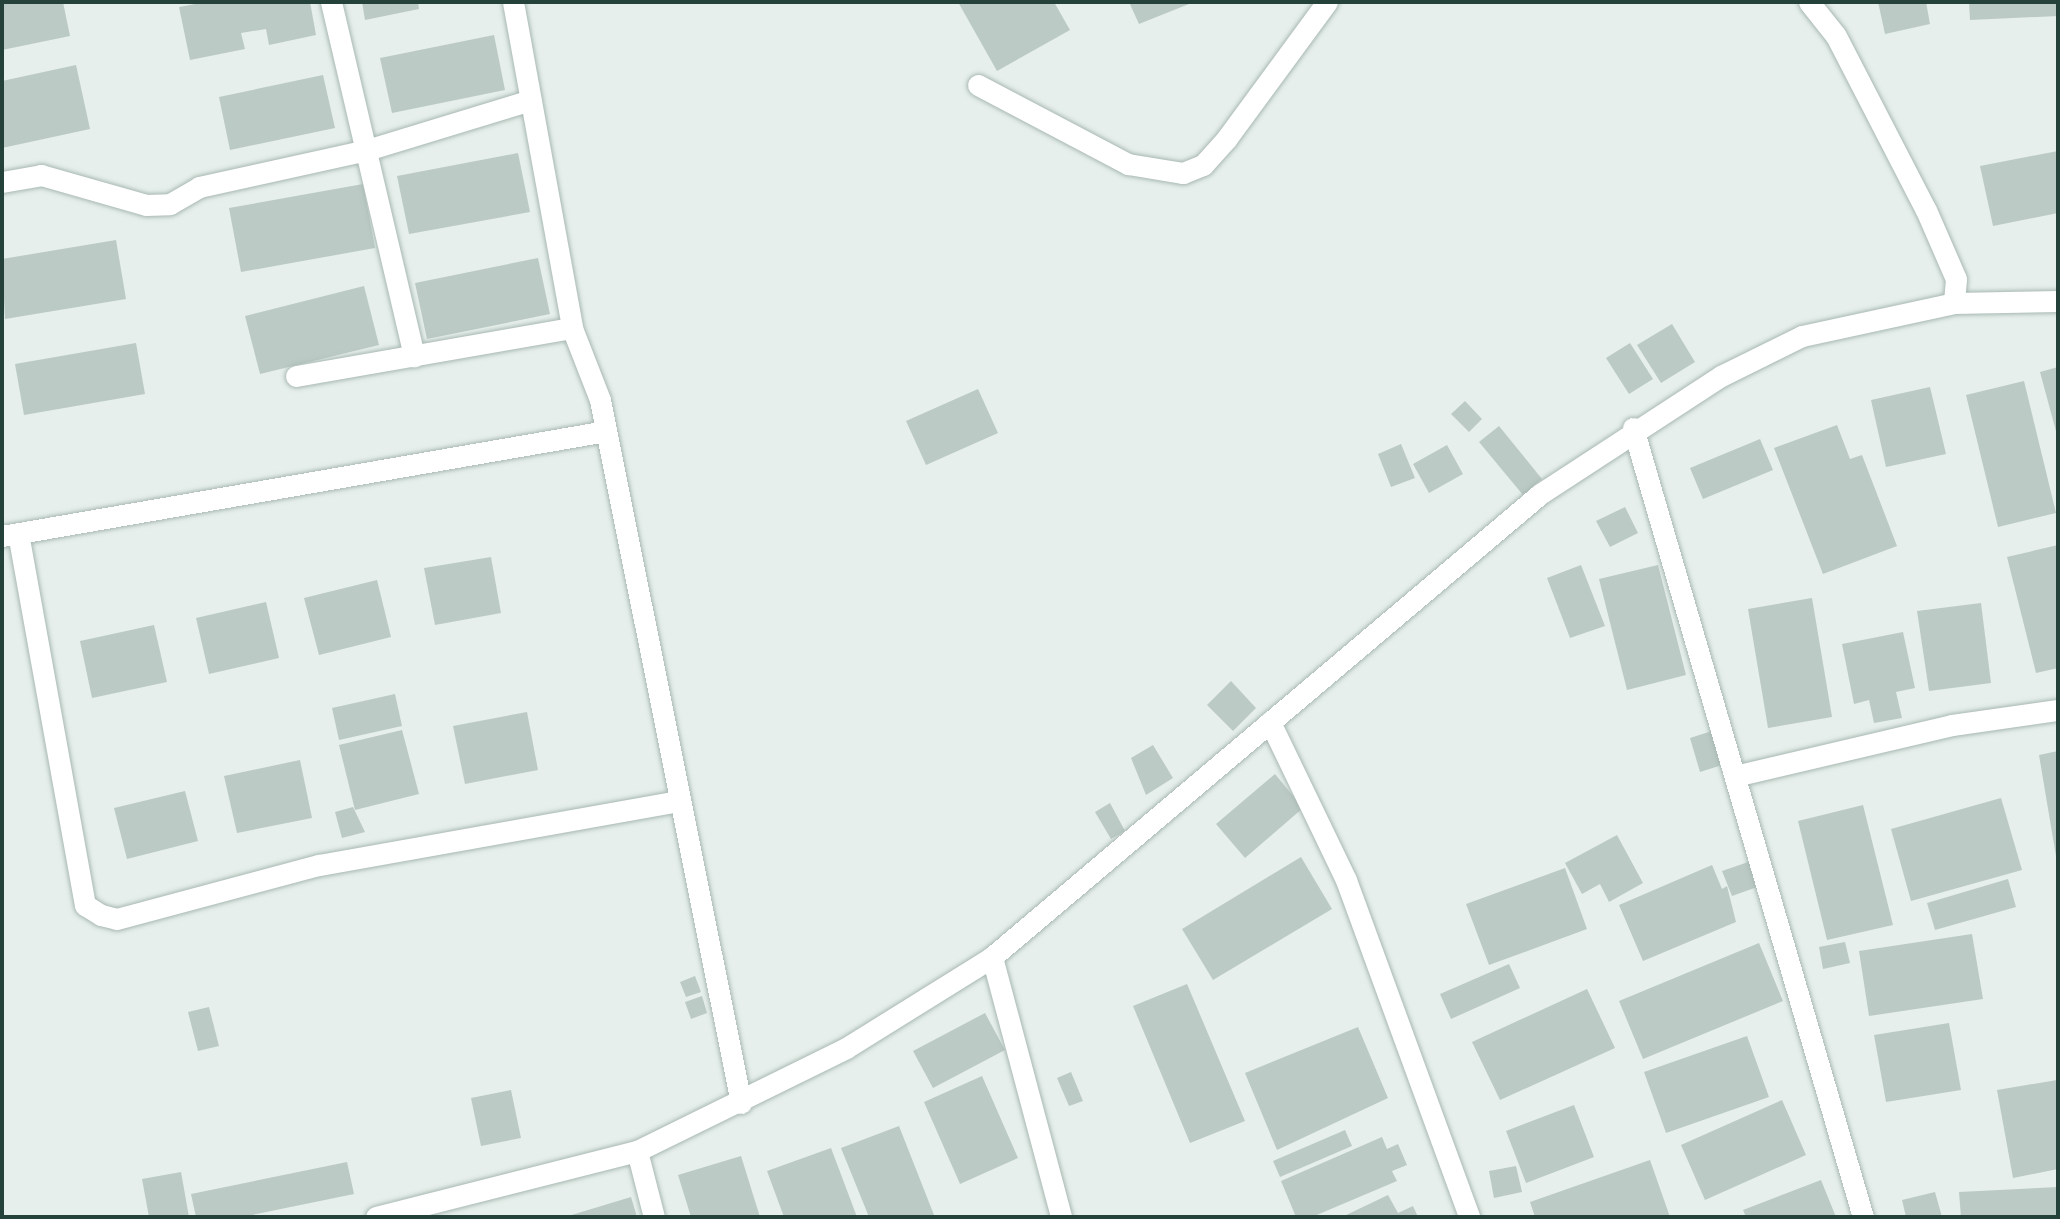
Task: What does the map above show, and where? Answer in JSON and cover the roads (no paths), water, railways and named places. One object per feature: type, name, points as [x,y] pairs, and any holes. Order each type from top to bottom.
[{"type":"street","points":[[331,2],[414,356]]},
{"type":"street","points":[[513,2],[572,328],[606,431],[677,801],[741,1103]]},
{"type":"street","points":[[978,85],[1128,164],[1183,173],[1203,165],[1227,138],[1327,2]]},
{"type":"street","points":[[1810,2],[1836,36],[1926,210],[1956,279],[1954,303]]},
{"type":"street","points":[[2,182],[41,175],[146,205],[170,204],[199,187],[367,149],[531,100]]},
{"type":"street","points":[[376,1217],[637,1151],[741,1103],[846,1048],[992,957],[1540,494],[1633,428],[1802,336],[1954,303],[2058,301]]},
{"type":"street","points":[[296,376],[572,328]]},
{"type":"street","points":[[1633,428],[1739,775],[1863,1217]]},
{"type":"street","points":[[606,431],[10,534],[85,905],[101,915],[117,919],[319,865],[677,801]]},
{"type":"street","points":[[1739,775],[1952,725],[2058,710]]},
{"type":"street","points":[[1270,722],[1346,880],[1469,1217]]},
{"type":"street","points":[[992,957],[1061,1217]]},
{"type":"street","points":[[637,1151],[654,1217]]}]
